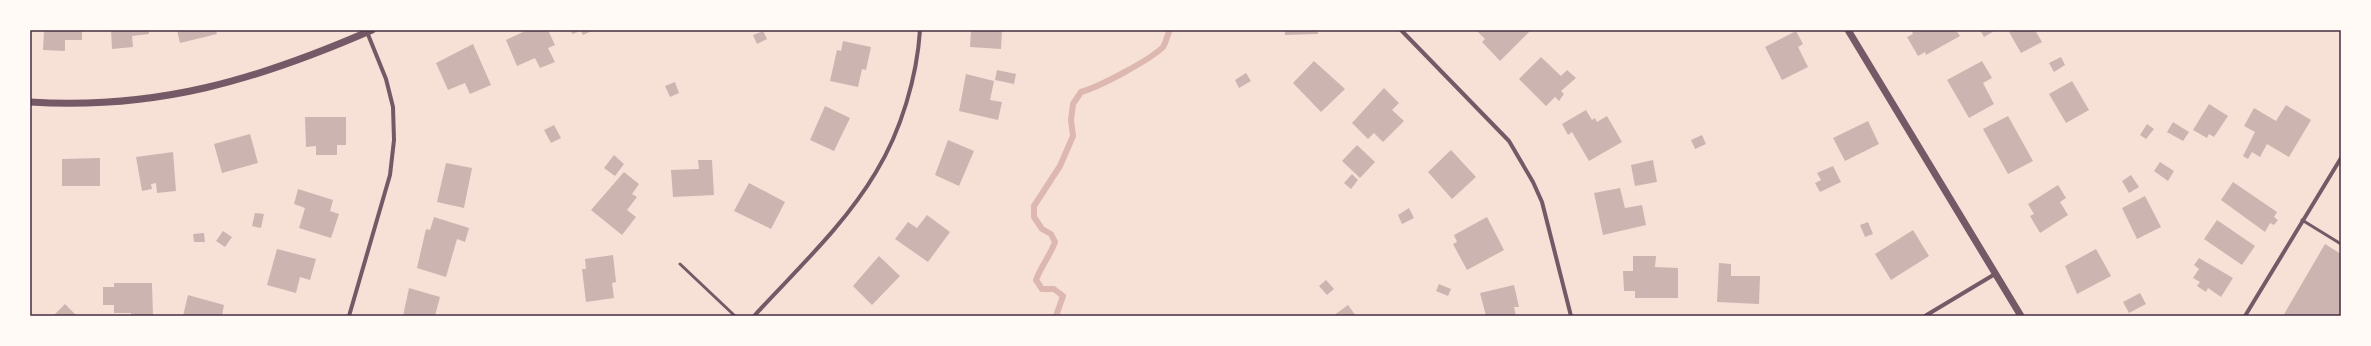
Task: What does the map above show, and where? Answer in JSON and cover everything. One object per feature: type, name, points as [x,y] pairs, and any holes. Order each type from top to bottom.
[{"type":"street","points":[[754,316],[832,232],[877,171],[896,132],[910,87],[920,30]]},
{"type":"street","points":[[1401,30],[1509,141],[1523,162],[1542,202],[1571,316]]},
{"type":"street","points":[[1848,30],[2021,316]]},
{"type":"street","points":[[30,102],[110,102],[190,92],[269,70],[369,31],[393,107],[394,140],[390,175],[349,316]]},
{"type":"street","points":[[2245,316],[2341,158]]},
{"type":"street","points":[[1926,316],[1995,274]]},
{"type":"lane","points":[[2302,220],[2341,244]]},
{"type":"lane","points":[[680,264],[735,316]]},
{"type":"building","points":[[44,30],[82,30],[82,40],[65,40],[65,51],[43,50]]},
{"type":"building","points":[[111,30],[149,30],[149,34],[132,36],[133,47],[112,49]]},
{"type":"building","points":[[177,30],[216,30],[217,34],[180,43]]},
{"type":"building","points":[[522,30],[548,30],[555,45],[548,48],[555,62],[540,68],[535,58],[517,66],[506,40],[523,32]]},
{"type":"building","points":[[571,30],[594,30],[583,35],[581,31],[572,34]]},
{"type":"building","points":[[971,30],[1002,30],[1001,49],[970,47]]},
{"type":"building","points":[[1285,30],[1318,30],[1318,34],[1285,35]]},
{"type":"building","points":[[1476,30],[1531,30],[1500,61],[1482,42],[1485,39]]},
{"type":"building","points":[[1915,30],[1956,30],[1960,36],[1926,55],[1925,52],[1918,56],[1907,37],[1913,34],[1912,32]]},
{"type":"building","points":[[1980,30],[1996,30],[1984,37]]},
{"type":"building","points":[[2012,30],[2035,30],[2042,42],[2021,53],[2009,32]]},
{"type":"building","points":[[763,31],[767,39],[757,44],[753,35]]},
{"type":"building","points":[[1796,31],[1803,44],[1798,47],[1808,67],[1782,80],[1765,47]]},
{"type":"building","points":[[843,41],[871,47],[866,70],[862,69],[858,87],[830,81],[837,50],[841,51]]},
{"type":"building","points":[[473,44],[491,85],[470,94],[465,83],[448,90],[436,63]]},
{"type":"building","points":[[1541,57],[1561,76],[1567,70],[1576,78],[1561,91],[1564,94],[1559,101],[1555,97],[1546,106],[1519,79]]},
{"type":"building","points":[[2061,57],[2065,65],[2054,72],[2049,63]]},
{"type":"building","points":[[1314,61],[1345,89],[1321,112],[1293,83]]},
{"type":"building","points":[[1982,61],[1992,78],[1983,83],[1994,104],[1969,118],[1947,80]]},
{"type":"building","points":[[997,70],[1016,74],[1014,84],[995,80]]},
{"type":"building","points":[[1246,73],[1251,81],[1239,88],[1235,80]]},
{"type":"building","points":[[966,74],[994,81],[990,100],[1002,102],[998,120],[959,111]]},
{"type":"building","points":[[2072,81],[2089,110],[2066,123],[2049,94]]},
{"type":"building","points":[[675,82],[679,93],[670,97],[665,86]]},
{"type":"building","points":[[1384,88],[1399,103],[1392,110],[1404,121],[1383,142],[1374,133],[1368,139],[1352,123]]},
{"type":"building","points":[[2209,104],[2228,116],[2214,137],[2209,134],[2207,138],[2193,130]]},
{"type":"building","points":[[2286,105],[2311,120],[2289,157],[2267,144],[2260,157],[2252,152],[2248,159],[2243,156],[2255,132],[2244,126],[2254,108],[2276,121]]},
{"type":"building","points":[[825,106],[850,118],[834,151],[810,140]]},
{"type":"building","points":[[1586,110],[1592,120],[1595,118],[1597,122],[1607,116],[1622,142],[1589,161],[1572,132],[1568,135],[1562,124]]},
{"type":"building","points":[[2008,116],[2033,161],[2008,174],[1983,129]]},
{"type":"building","points":[[305,117],[346,117],[346,145],[337,145],[337,155],[316,155],[316,146],[306,147]]},
{"type":"building","points":[[1868,121],[1879,144],[1845,161],[1833,138]]},
{"type":"building","points":[[2173,122],[2189,132],[2183,141],[2167,132]]},
{"type":"building","points":[[2147,124],[2154,129],[2146,139],[2140,135]]},
{"type":"building","points":[[554,125],[561,138],[551,143],[544,130]]},
{"type":"building","points":[[250,134],[258,163],[222,173],[214,144]]},
{"type":"building","points":[[1702,135],[1706,144],[1695,149],[1691,140]]},
{"type":"building","points":[[948,140],[974,151],[959,186],[935,175]]},
{"type":"building","points":[[1357,145],[1375,162],[1360,178],[1342,161]]},
{"type":"building","points":[[1451,150],[1476,177],[1452,199],[1428,172]]},
{"type":"building","points":[[173,152],[176,191],[157,193],[156,183],[151,184],[152,189],[142,191],[136,157]]},
{"type":"building","points":[[614,155],[624,164],[615,176],[604,168]]},
{"type":"building","points":[[100,158],[100,186],[62,186],[62,159]]},
{"type":"building","points":[[698,160],[712,160],[714,195],[673,197],[671,170],[699,169]]},
{"type":"building","points":[[1653,160],[1657,182],[1635,186],[1631,165]]},
{"type":"building","points":[[2160,162],[2174,171],[2168,181],[2154,171]]},
{"type":"building","points":[[446,163],[472,168],[464,208],[437,202]]},
{"type":"building","points":[[1833,166],[1841,182],[1820,192],[1815,183],[1821,180],[1817,173]]},
{"type":"building","points":[[624,172],[639,184],[632,194],[637,197],[627,210],[636,217],[622,235],[591,210]]},
{"type":"building","points":[[1352,174],[1358,180],[1351,189],[1344,183]]},
{"type":"building","points":[[2131,175],[2139,187],[2129,193],[2122,181]]},
{"type":"building","points":[[2233,182],[2277,212],[2274,217],[2278,220],[2274,225],[2270,223],[2265,232],[2221,200]]},
{"type":"building","points":[[749,183],[785,202],[771,229],[734,211]]},
{"type":"building","points":[[2058,185],[2066,198],[2060,202],[2068,215],[2040,233],[2030,216],[2034,214],[2028,204]]},
{"type":"building","points":[[1620,188],[1625,208],[1642,205],[1646,225],[1603,235],[1594,193]]},
{"type":"building","points":[[298,189],[333,200],[330,211],[339,214],[331,238],[299,228],[305,208],[294,204]]},
{"type":"building","points":[[2145,196],[2161,227],[2137,239],[2122,208]]},
{"type":"building","points":[[1409,208],[1414,218],[1402,224],[1398,215]]},
{"type":"building","points":[[255,213],[264,214],[261,228],[252,226]]},
{"type":"building","points":[[927,215],[950,232],[928,262],[895,239],[908,222],[917,228]]},
{"type":"building","points":[[434,217],[469,228],[465,242],[457,239],[446,277],[417,268],[426,229],[430,230]]},
{"type":"building","points":[[1487,217],[1504,250],[1467,270],[1453,244],[1457,242],[1454,235]]},
{"type":"building","points":[[2217,220],[2255,246],[2242,265],[2204,239]]},
{"type":"building","points":[[1868,222],[1873,234],[1865,237],[1860,225]]},
{"type":"building","points":[[1913,230],[1929,256],[1891,280],[1875,254]]},
{"type":"building","points":[[223,231],[232,237],[225,247],[216,241]]},
{"type":"building","points":[[204,233],[205,242],[194,242],[193,234]]},
{"type":"building","points":[[2325,244],[2341,254],[2341,316],[2283,316]]},
{"type":"building","points":[[277,249],[316,259],[310,280],[300,277],[296,293],[267,285]]},
{"type":"building","points":[[2096,249],[2111,276],[2077,294],[2065,266]]},
{"type":"building","points":[[613,255],[616,282],[612,283],[614,298],[586,302],[582,269],[586,269],[585,259]]},
{"type":"building","points":[[879,256],[900,276],[872,305],[853,286]]},
{"type":"building","points":[[1633,256],[1656,256],[1655,267],[1678,268],[1678,298],[1635,298],[1635,291],[1624,291],[1623,271],[1633,271]]},
{"type":"building","points":[[2199,258],[2233,278],[2221,297],[2208,288],[2206,292],[2197,286],[2200,282],[2193,278],[2199,269],[2194,265]]},
{"type":"building","points":[[1719,263],[1731,264],[1731,276],[1760,276],[1759,304],[1717,302]]},
{"type":"building","points":[[1326,280],[1334,289],[1327,295],[1319,286]]},
{"type":"building","points":[[114,283],[152,283],[153,316],[131,316],[131,313],[114,313],[114,305],[103,305],[103,287],[114,287]]},
{"type":"building","points":[[1439,284],[1451,289],[1448,296],[1436,291]]},
{"type":"building","points":[[1514,285],[1519,307],[1514,307],[1516,316],[1486,316],[1480,293]]},
{"type":"building","points":[[409,288],[440,297],[435,316],[403,316]]},
{"type":"building","points":[[2140,293],[2146,304],[2129,313],[2123,302]]},
{"type":"building","points":[[188,295],[224,305],[222,316],[183,316]]},
{"type":"building","points":[[65,304],[77,316],[53,316]]},
{"type":"building","points":[[1348,305],[1356,316],[1333,316]]},
{"type":"waterway","points":[[1056,316],[1063,296],[1054,289],[1042,289],[1036,280],[1055,242],[1051,234],[1042,229],[1034,217],[1034,206],[1060,166],[1073,136],[1071,120],[1073,104],[1081,92],[1100,85],[1124,72],[1147,59],[1163,47],[1170,30]]}]
